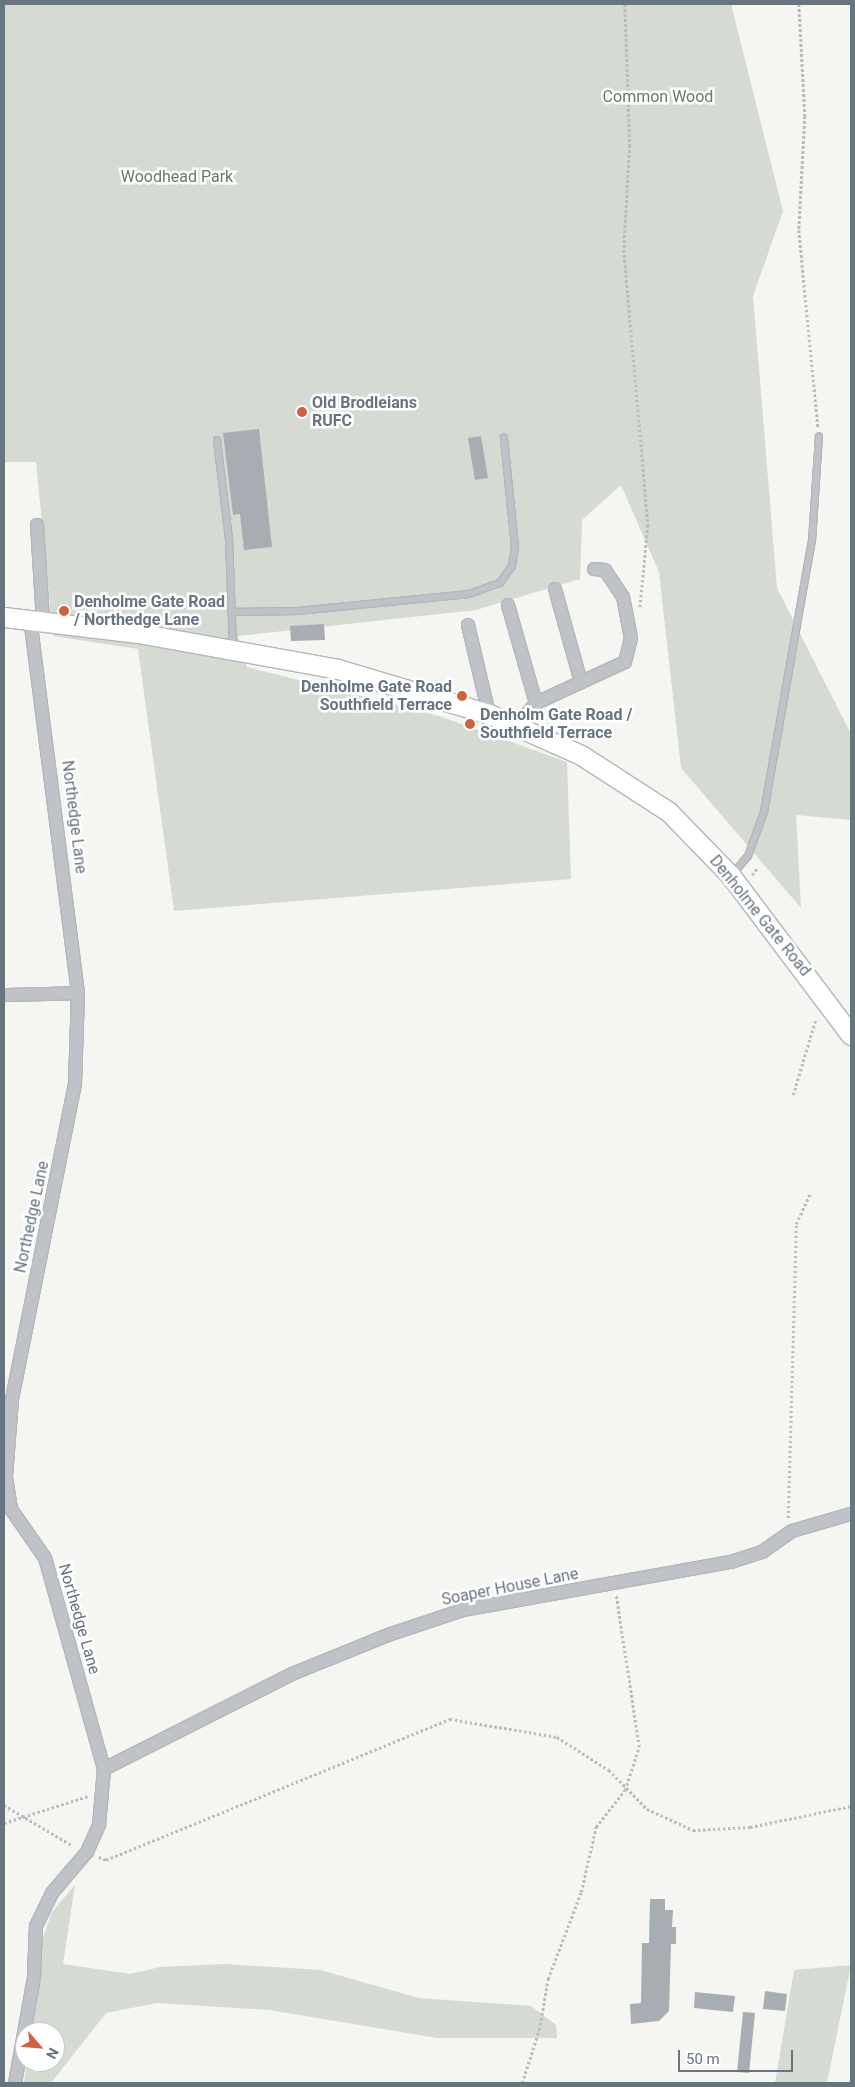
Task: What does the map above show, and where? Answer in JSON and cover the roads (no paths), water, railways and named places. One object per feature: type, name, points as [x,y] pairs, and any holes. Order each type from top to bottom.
[{"type":"main road","name":"Denholme Gate Road","points":[[4,617],[36,620],[233,650],[338,669],[489,714],[580,755],[669,812],[731,876],[851,1035]]},
{"type":"street","name":"Northedge Lane","points":[[15,2083],[34,1977],[36,1926],[52,1892],[87,1852],[99,1825],[104,1790],[104,1769],[45,1558],[11,1509],[6,1476],[12,1399],[75,1083],[78,993],[36,620],[37,525]]},
{"type":"street","points":[[517,725],[536,703],[625,662],[630,638],[623,597],[605,570],[594,569]]},
{"type":"street","points":[[555,589],[580,682]]},
{"type":"street","points":[[508,606],[536,703]]},
{"type":"street","points":[[468,625],[489,714]]},
{"type":"street","points":[[4,995],[78,993]]},
{"type":"street","name":"Soaper House Lane","points":[[104,1769],[292,1674],[388,1635],[463,1610],[750,1557],[792,1531],[851,1514]]},
{"type":"lane","points":[[731,876],[748,856],[764,812],[812,541],[819,436]]},
{"type":"lane","points":[[232,612],[298,611],[469,594],[500,583],[512,566],[515,547],[504,438]]},
{"type":"lane","points":[[217,440],[232,612],[233,650]]},
{"type":"place","name":"Old Brodleians RUFC","points":[[302,412]]},
{"type":"place","name":"Denholme Gate Road / Northedge Lane","points":[[64,611]]},
{"type":"place","name":"Denholme Gate Road Southfield Terrace","points":[[462,696]]},
{"type":"place","name":"Denholm Gate Road / Southfield Terrace","points":[[470,724]]},
{"type":"park label","name":"Common Wood","points":[[658,97]]},
{"type":"park label","name":"Woodhead Park","points":[[177,177]]}]
